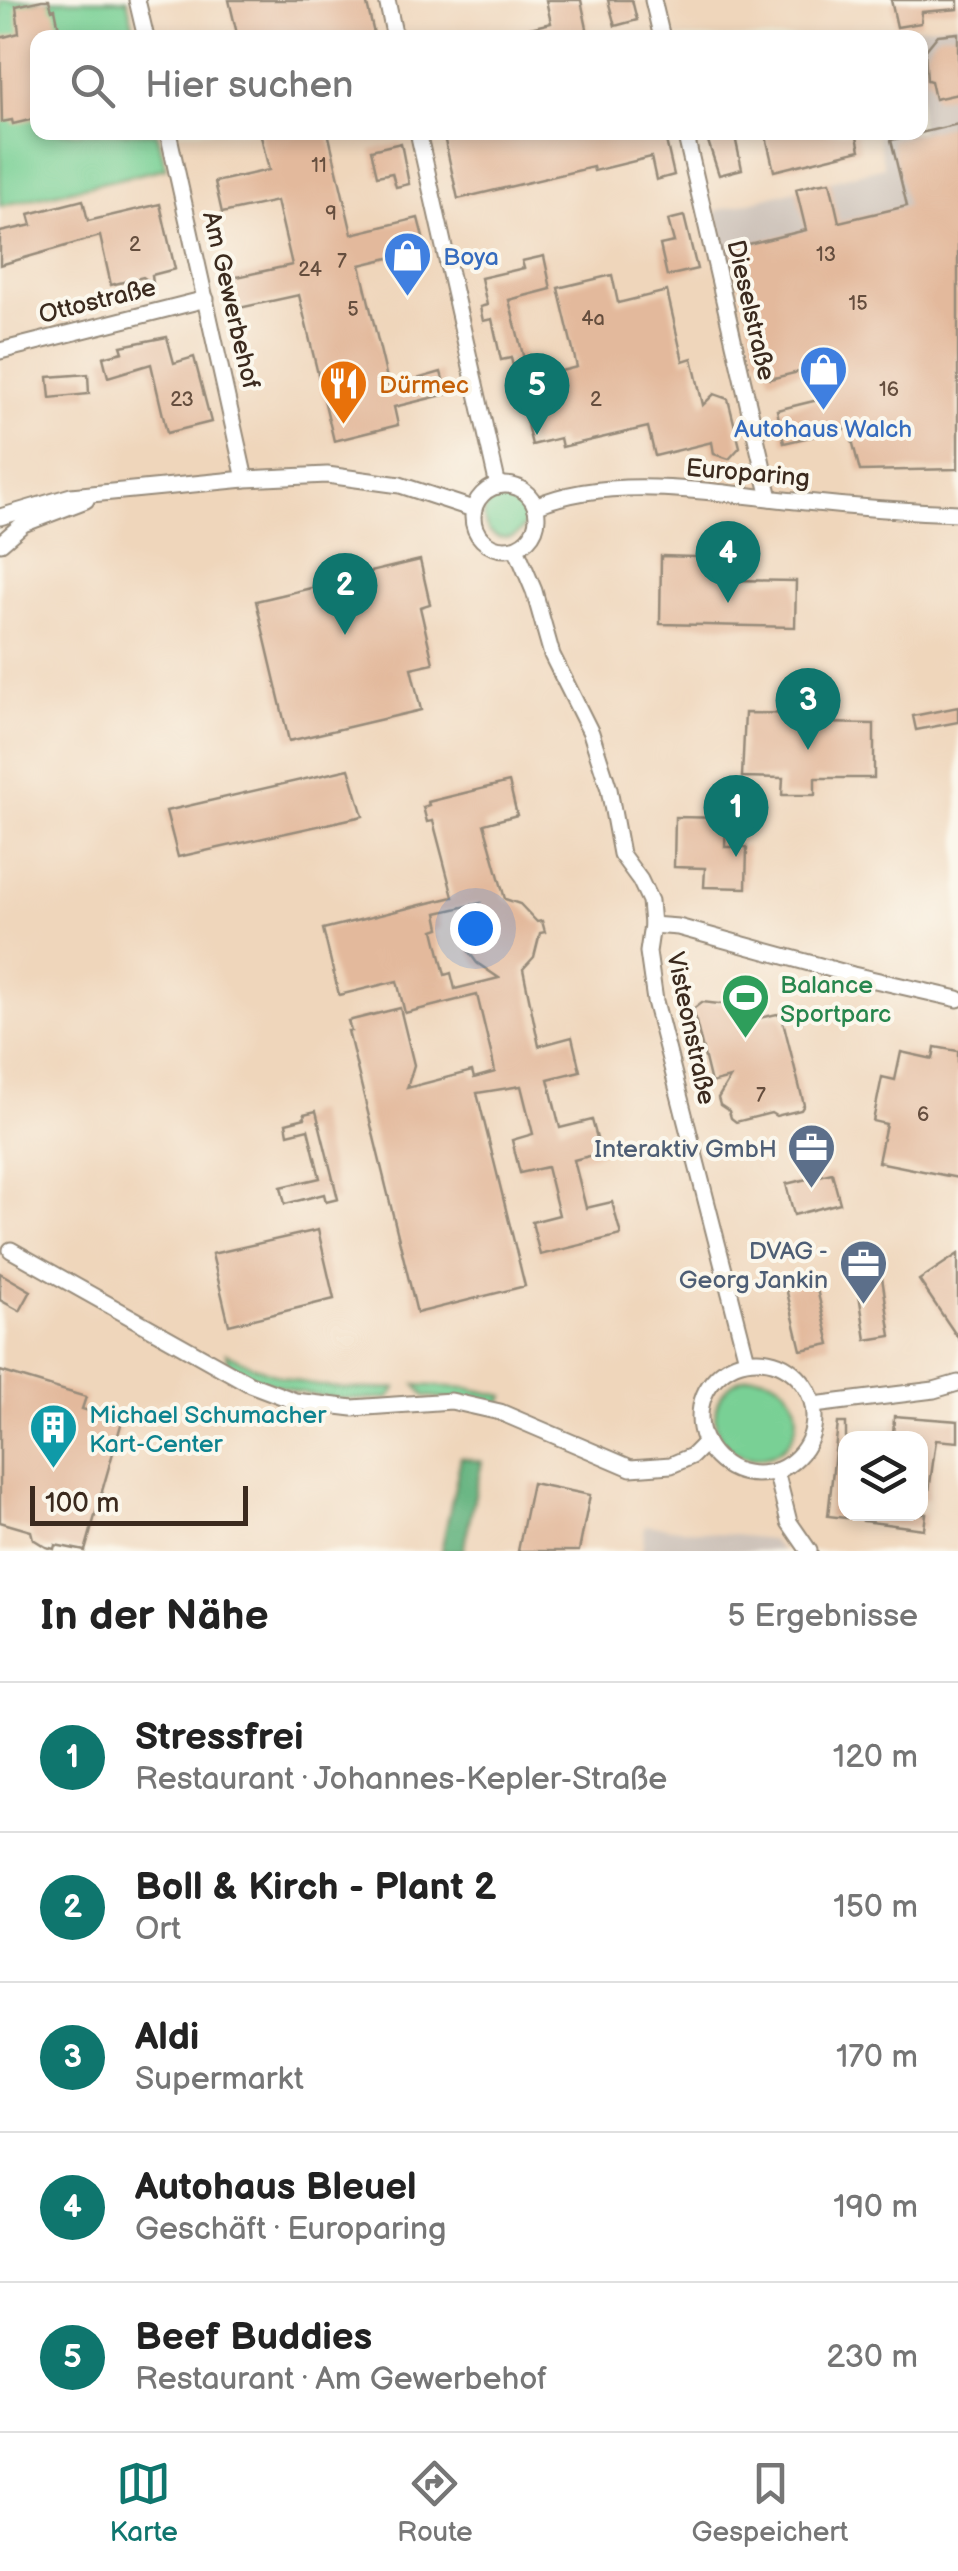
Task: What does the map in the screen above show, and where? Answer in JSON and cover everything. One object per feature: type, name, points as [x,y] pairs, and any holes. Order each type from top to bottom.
[{"type":"street","points":[[137,0],[144,30]]},
{"type":"street","points":[[387,0],[394,30]]},
{"type":"street","points":[[653,0],[660,30]]},
{"type":"street","name":"Am Gewerbehof","points":[[170,140],[245,479]]},
{"type":"street","points":[[420,140],[498,486]]},
{"type":"street","name":"Dieselstraße","points":[[686,140],[770,498]]},
{"type":"street","name":"Ottostraße","points":[[0,351],[206,298]]},
{"type":"street","points":[[0,517],[53,500],[98,494],[245,479],[327,476],[400,485],[473,509]]},
{"type":"street","points":[[498,486],[520,489],[535,506],[534,531],[516,548],[502,550],[489,546],[478,536],[473,509],[482,494],[498,486]]},
{"type":"street","name":"Europaring","points":[[535,506],[560,495],[610,489],[695,491],[958,514]]},
{"type":"street","points":[[0,556],[1,540],[23,524],[98,494]]},
{"type":"street","name":"Visteonstraße","points":[[516,548],[534,590],[552,654],[591,734],[609,789],[621,854],[650,901],[648,952],[655,1002],[747,1360]]},
{"type":"street","points":[[652,925],[678,927],[958,999]]},
{"type":"street","points":[[11,1250],[250,1384],[295,1401],[353,1408],[450,1402],[500,1412],[631,1468],[671,1465],[692,1456],[706,1442]]},
{"type":"street","points":[[747,1360],[782,1365],[796,1375],[814,1405],[814,1422],[803,1452],[776,1470],[744,1472],[728,1466],[706,1442],[700,1425],[700,1407],[716,1376],[747,1360]]},
{"type":"street","points":[[814,1405],[934,1390],[958,1383]]},
{"type":"street","points":[[776,1470],[789,1522],[809,1551]]},
{"type":"shaded area","points":[[0,0],[958,0],[958,1551],[0,1551]]},
{"type":"shaded area","points":[[958,23],[958,425],[735,261],[728,262],[715,211],[884,167],[878,140],[928,140],[928,30],[898,30]]},
{"type":"shaded area","points":[[645,1525],[770,1539],[782,1551],[642,1551]]},
{"type":"green space","points":[[0,0],[127,0],[134,30],[30,30],[30,140],[159,140],[166,168],[0,206]]},
{"type":"green space","points":[[505,496],[520,502],[526,517],[520,532],[505,538],[490,532],[484,517],[490,502]]},
{"type":"green space","points":[[226,1353],[308,1384],[350,1389],[396,1388],[389,1398],[347,1399],[307,1394],[230,1366]]},
{"type":"green space","points":[[756,1376],[772,1379],[785,1388],[794,1401],[794,1433],[785,1446],[772,1455],[756,1458],[740,1455],[727,1446],[718,1433],[715,1417],[718,1401],[727,1388],[740,1379]]},
{"type":"green space","points":[[416,1385],[467,1388],[504,1396],[500,1406],[425,1396]]},
{"type":"green space","points":[[461,1457],[482,1462],[463,1551],[441,1551]]},
{"type":"building","points":[[49,0],[59,29],[30,30],[30,120],[13,124],[12,120],[2,122],[0,38],[19,33],[16,6]]},
{"type":"building","points":[[229,0],[366,0],[373,30],[236,30]]},
{"type":"building","points":[[546,0],[581,0],[587,30],[522,30],[551,23]]},
{"type":"building","points":[[608,0],[632,0],[637,20],[615,26]]},
{"type":"building","points":[[891,0],[958,0],[958,9],[922,12],[921,23],[897,27]]},
{"type":"building","points":[[958,33],[958,94],[935,99],[928,80],[928,47],[938,35]]},
{"type":"building","points":[[958,124],[958,469],[860,471],[849,428],[784,443],[777,410],[830,397],[823,366],[770,379],[764,358],[757,359],[732,248],[806,230],[796,189],[816,184],[830,182],[839,222],[907,206],[891,140],[928,140],[928,131]]},
{"type":"building","points":[[262,140],[330,140],[352,234],[418,218],[426,249],[360,265],[389,387],[441,372],[447,394],[394,407],[398,425],[334,441],[299,295],[230,310],[223,280],[292,265],[277,201],[222,213],[215,182],[269,170]]},
{"type":"building","points":[[445,140],[666,140],[674,175],[656,180],[651,157],[458,199]]},
{"type":"building","points":[[708,140],[736,140],[742,169],[719,175]]},
{"type":"building","points":[[767,140],[858,140],[860,150],[774,171]]},
{"type":"building","points":[[401,143],[409,184],[396,187],[392,173],[377,176],[371,150]]},
{"type":"building","points":[[83,200],[88,221],[160,204],[175,269],[152,275],[153,284],[143,277],[111,285],[100,236],[0,265],[0,232],[32,225],[29,214]]},
{"type":"building","points":[[684,216],[697,269],[667,276],[660,245],[674,242],[668,220]]},
{"type":"building","points":[[544,256],[551,289],[509,300],[525,363],[541,359],[545,375],[577,367],[558,288],[612,275],[618,303],[667,291],[683,361],[692,358],[703,405],[714,394],[728,399],[740,447],[729,459],[714,454],[712,442],[655,456],[648,427],[562,447],[560,438],[532,445],[511,358],[501,360],[492,319],[483,321],[480,307],[487,305],[481,278],[524,268],[522,261]]},
{"type":"building","points":[[167,337],[174,363],[194,357],[211,422],[167,433],[151,364],[108,377],[103,357],[123,352],[121,346]]},
{"type":"building","points":[[88,374],[89,394],[50,398],[48,377]]},
{"type":"building","points":[[661,556],[729,558],[729,580],[796,581],[795,627],[660,624]]},
{"type":"building","points":[[420,560],[430,604],[420,607],[433,663],[411,668],[421,710],[289,741],[256,601],[324,585],[326,595],[365,586],[362,574]]},
{"type":"building","points":[[958,707],[958,722],[916,730],[913,716]]},
{"type":"building","points":[[745,713],[817,714],[817,723],[874,724],[874,778],[815,778],[815,795],[782,795],[783,778],[742,777]]},
{"type":"building","points":[[349,769],[363,816],[178,857],[166,811]]},
{"type":"building","points":[[509,782],[517,815],[484,824],[505,899],[520,904],[537,922],[542,921],[545,932],[540,933],[534,957],[523,969],[539,1046],[572,1037],[580,1071],[548,1079],[560,1128],[592,1120],[601,1153],[574,1160],[586,1208],[612,1202],[621,1235],[540,1255],[532,1222],[559,1215],[547,1167],[520,1173],[512,1140],[533,1134],[521,1086],[477,1093],[525,1286],[417,1313],[348,1021],[400,1008],[414,1065],[407,1088],[472,1071],[474,1078],[495,1072],[477,995],[405,1013],[397,981],[339,995],[323,929],[453,897],[433,821],[427,822],[423,807],[428,802]],"holes":[[[480,903],[467,926],[469,952],[477,963],[499,978],[455,989],[451,973],[445,975],[434,930],[440,928],[437,913]]]},
{"type":"building","points":[[675,817],[726,818],[725,847],[747,847],[746,888],[704,887],[705,868],[674,867]]},
{"type":"building","name":"Balance Sportparc","points":[[735,999],[738,1010],[755,1019],[777,1014],[782,1017],[804,1105],[801,1110],[736,1122],[720,1105],[718,1098],[730,1078],[711,1083],[693,1009],[702,1002],[719,1004]]},
{"type":"building","points":[[935,1047],[958,1051],[958,1178],[878,1162],[886,1124],[873,1121],[882,1077],[895,1080],[901,1052],[933,1059]]},
{"type":"building","points":[[316,1111],[338,1199],[326,1202],[324,1194],[285,1204],[281,1187],[320,1178],[308,1129],[288,1134],[286,1123]]},
{"type":"building","name":"Interaktiv GmbH","points":[[832,1173],[840,1203],[794,1215],[786,1184]]},
{"type":"building","points":[[318,1230],[334,1299],[229,1325],[212,1254]]},
{"type":"building","points":[[958,1254],[958,1338],[919,1280]]},
{"type":"building","points":[[879,1258],[891,1336],[866,1340],[854,1261]]},
{"type":"building","points":[[0,1273],[31,1291],[20,1311],[0,1300]]},
{"type":"building","points":[[815,1281],[830,1344],[801,1350],[786,1288]]},
{"type":"building","name":"Michael Schumacher Kart-Center","points":[[0,1371],[86,1397],[82,1409],[122,1421],[85,1551],[46,1547],[33,1539],[31,1531],[0,1522]]},
{"type":"building","points":[[894,1416],[958,1421],[958,1442],[936,1440],[928,1499],[928,1431],[893,1431]]},
{"type":"building","points":[[838,1423],[846,1423],[846,1431],[838,1431],[838,1517],[828,1516]]},
{"type":"building","points":[[532,1483],[590,1495],[579,1551],[518,1551]]},
{"type":"building","points":[[863,1521],[925,1521],[924,1529]]},
{"type":"place","name":"Boya","points":[[408,298]]},
{"type":"place","name":"Autohaus Walch","points":[[823,412]]},
{"type":"place","name":"Dürmec","points":[[344,426]]},
{"type":"place","name":"Beef Buddies","points":[[537,435]]},
{"type":"place","name":"Autohaus Bleuel","points":[[728,603]]},
{"type":"place","name":"Boll & Kirch - Plant 2","points":[[345,635]]},
{"type":"place","name":"Aldi","points":[[808,750]]},
{"type":"place","name":"Stressfrei","points":[[736,857]]},
{"type":"place","name":"Balance Sportparc","points":[[745,1040]]},
{"type":"place","name":"Interaktiv GmbH","points":[[812,1190]]},
{"type":"place","name":"DVAG - Georg Jankin","points":[[863,1306]]},
{"type":"place","name":"Michael Schumacher Kart-Center","points":[[54,1470]]}]
